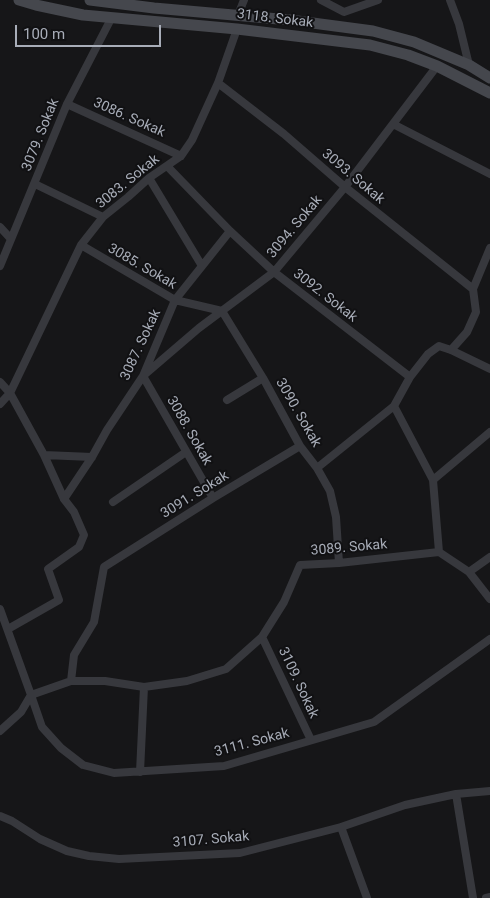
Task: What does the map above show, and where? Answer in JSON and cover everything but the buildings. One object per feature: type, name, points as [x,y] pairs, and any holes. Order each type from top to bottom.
[{"type":"main road","name":"3118. Sokak","points":[[19,0],[83,15],[237,29],[370,45],[408,55],[437,66],[490,93]]},
{"type":"main road","name":"3118. Sokak","points":[[90,0],[154,8],[238,14],[373,31],[414,42],[469,65],[490,78]]},
{"type":"street","points":[[238,14],[244,0]]},
{"type":"street","points":[[321,0],[344,12],[378,0]]},
{"type":"street","points":[[450,0],[459,24],[469,65]]},
{"type":"street","name":"3079. Sokak","points":[[0,266],[67,104],[112,17]]},
{"type":"street","name":"3083. Sokak","points":[[0,404],[10,393],[81,245],[103,217],[149,178],[181,156],[192,140],[218,83],[237,29]]},
{"type":"street","name":"3094. Sokak","points":[[143,376],[199,328],[274,272],[345,187],[437,66]]},
{"type":"street","name":"3093. Sokak","points":[[218,83],[284,134],[345,187],[473,289]]},
{"type":"street","name":"3086. Sokak","points":[[67,104],[181,156]]},
{"type":"street","points":[[393,124],[490,174]]},
{"type":"street","name":"3092. Sokak","points":[[168,166],[230,231],[274,272],[410,377]]},
{"type":"street","points":[[149,178],[202,266]]},
{"type":"street","points":[[35,184],[103,217]]},
{"type":"street","points":[[0,227],[11,239]]},
{"type":"street","name":"3087. Sokak","points":[[64,498],[143,376],[174,300],[230,231]]},
{"type":"street","name":"3085. Sokak","points":[[81,245],[174,300],[222,311]]},
{"type":"street","points":[[451,350],[467,332],[476,312],[473,289],[490,248]]},
{"type":"street","name":"3090. Sokak","points":[[222,311],[263,378],[300,446],[317,468],[330,491],[336,517],[339,563]]},
{"type":"street","points":[[317,468],[394,406],[410,377],[428,354],[439,346],[490,368]]},
{"type":"street","name":"3088. Sokak","points":[[143,376],[213,498]]},
{"type":"street","points":[[227,400],[263,378]]},
{"type":"street","points":[[0,382],[10,393],[44,455],[64,498],[74,512],[84,536],[79,547],[48,569],[58,600],[8,629]]},
{"type":"street","points":[[394,406],[433,480],[440,552],[469,572],[490,599]]},
{"type":"street","points":[[433,480],[490,432]]},
{"type":"street","name":"3091. Sokak","points":[[71,681],[74,654],[94,622],[104,568],[213,498],[300,446]]},
{"type":"street","points":[[113,502],[186,452]]},
{"type":"street","points":[[44,455],[92,457]]},
{"type":"street","name":"3089. Sokak","points":[[32,695],[71,681],[105,681],[144,687],[187,681],[226,669],[262,637],[284,602],[300,565],[339,563],[440,552]]},
{"type":"street","points":[[469,572],[490,557]]},
{"type":"street","name":"3111. Sokak","points":[[0,609],[42,727],[61,748],[83,765],[114,773],[224,766],[374,722],[490,639]]},
{"type":"street","name":"3109. Sokak","points":[[262,637],[311,740]]},
{"type":"street","points":[[140,772],[144,687]]},
{"type":"street","points":[[0,731],[21,712],[32,695]]},
{"type":"street","name":"3107. Sokak","points":[[0,816],[12,821],[40,839],[67,851],[89,856],[119,859],[240,853],[341,827],[405,805],[456,794],[490,791]]},
{"type":"street","points":[[456,794],[473,898]]},
{"type":"street","points":[[341,827],[368,898]]},
{"type":"street","points":[[486,898],[490,897]]}]
